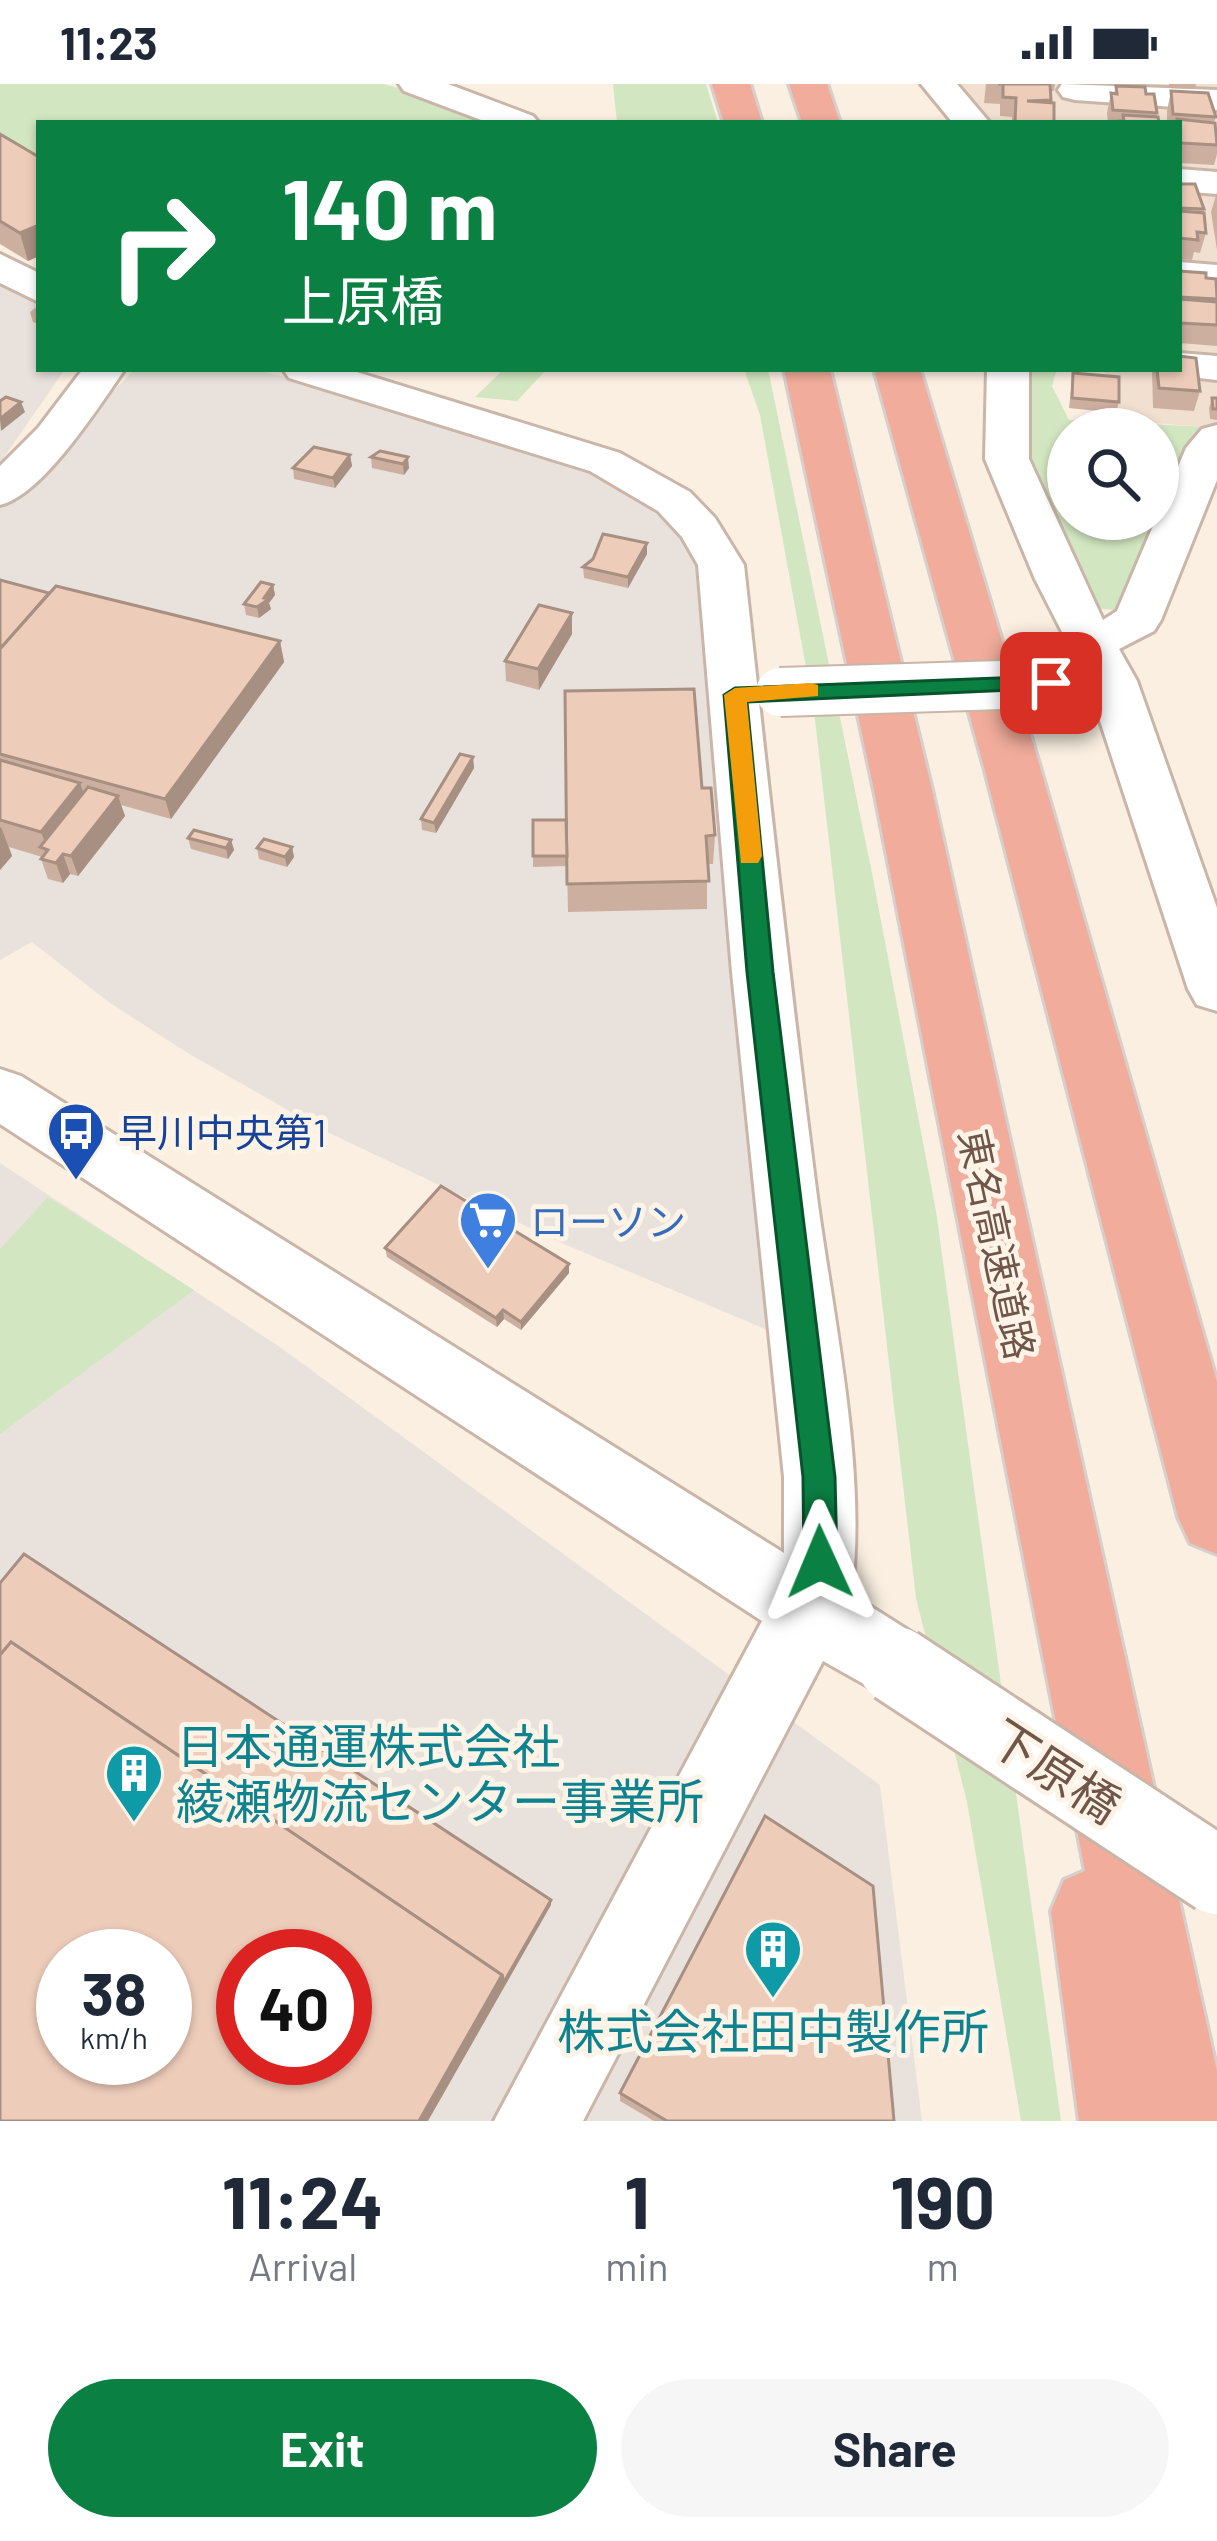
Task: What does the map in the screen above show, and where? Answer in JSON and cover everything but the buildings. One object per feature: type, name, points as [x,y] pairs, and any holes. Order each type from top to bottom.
[{"type":"highway","points":[[731,84],[742,120]]},
{"type":"highway","points":[[808,84],[820,120]]},
{"type":"highway","name":"東名高速道路","points":[[808,372],[903,790],[1181,2121]]},
{"type":"highway","points":[[898,372],[1012,766],[1217,1517]]},
{"type":"highway","points":[[1012,766],[1217,1343]]},
{"type":"highway","points":[[903,790],[927,1006],[1096,1918],[1126,2121]]},
{"type":"street","points":[[416,84],[513,120]]},
{"type":"street","points":[[1075,99],[1217,100]]},
{"type":"street","points":[[925,101],[966,120]]},
{"type":"street","points":[[1182,180],[1217,183]]},
{"type":"street","points":[[0,266],[36,288]]},
{"type":"street","points":[[1182,274],[1217,277]]},
{"type":"street","points":[[1182,365],[1217,368]]},
{"type":"street","points":[[0,492],[53,437],[102,372]]},
{"type":"street","points":[[314,372],[605,462],[675,500],[704,530],[721,565],[758,693],[760,972],[819,1477],[820,1562],[812,1612],[776,1670],[537,2121]]},
{"type":"street","points":[[1008,372],[1007,459],[1099,667],[1217,988]]},
{"type":"street","points":[[1099,667],[1115,634],[1137,620],[1208,448],[1217,438]]},
{"type":"street","points":[[758,693],[1099,667]]},
{"type":"street","name":"下原橋","points":[[0,1093],[896,1665],[1217,1876]]},
{"type":"shaded area","points":[[950,84],[1217,84],[1217,428],[1179,425],[1179,408],[1113,408],[1105,372],[1182,372],[1182,120],[987,120]]},
{"type":"shaded area","points":[[0,278],[36,296],[36,372],[63,372],[0,463]]},
{"type":"shaded area","points":[[132,372],[266,372],[627,483],[673,518],[693,552],[708,618],[784,1337],[564,1244],[325,1131],[110,1003],[32,942],[0,960],[0,506]]},
{"type":"shaded area","points":[[0,1163],[277,1345],[880,1785],[922,2121],[0,2121]]},
{"type":"green space","points":[[0,84],[383,84],[523,120],[36,120],[36,159],[0,140]]},
{"type":"green space","points":[[613,84],[706,84],[717,120],[617,120]]},
{"type":"green space","points":[[501,372],[544,372],[517,401],[475,397]]},
{"type":"green space","points":[[745,372],[769,372],[936,1211],[1061,2121],[1021,2121],[967,1802],[916,1598],[814,711],[760,415]]},
{"type":"green space","points":[[1023,372],[1056,372],[1052,386],[1063,408],[1047,408],[1047,511],[1024,465]]},
{"type":"green space","points":[[1179,426],[1207,427],[1179,474]]},
{"type":"green space","points":[[1061,540],[1153,540],[1125,611],[1095,608]]},
{"type":"green space","points":[[48,1197],[194,1290],[0,1434],[0,1249]]},
{"type":"slow traffic","points":[[750,856],[735,695],[810,691]]},
{"type":"place","name":"早川中央第1","points":[[76,1182]]},
{"type":"place","name":"ローソン","points":[[488,1271]]},
{"type":"place","name":"日本通運株式会社 綾瀬物流センター事業所","points":[[134,1824]]},
{"type":"place","name":"株式会社田中製作所","points":[[773,2000]]},
{"type":"route","points":[[820,1562],[819,1477],[760,972],[735,695],[1051,683]]}]
